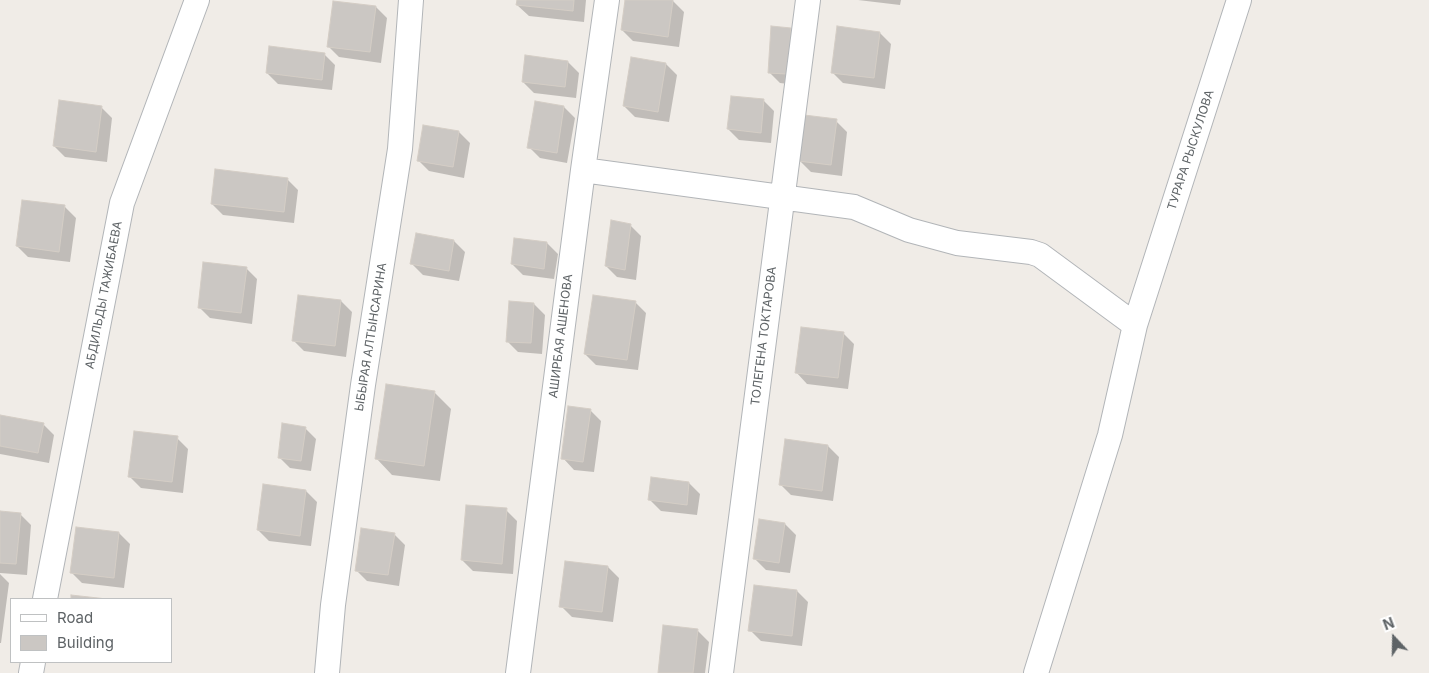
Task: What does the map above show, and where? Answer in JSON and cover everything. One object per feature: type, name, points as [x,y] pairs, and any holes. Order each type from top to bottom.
[{"type":"street","name":"АБДИЛЬДЫ ТАЖИБАЕВА","points":[[45,598],[122,203],[197,0]]},
{"type":"street","name":"ЫБЫРАЯ АЛТЫНСАРИНА","points":[[327,673],[333,605],[363,384],[400,149],[411,0]]},
{"type":"street","name":"АШИРБАЯ АШЕНОВА","points":[[518,673],[583,170],[608,0]]},
{"type":"street","name":"ТОЛЕГЕНА ТОКТАРОВА","points":[[721,673],[808,0]]},
{"type":"street","name":"ТУРАРА РЫСКУЛОВА","points":[[1036,673],[1110,435],[1135,325],[1239,0]]},
{"type":"street","points":[[583,170],[854,207],[909,230],[958,243],[1031,252],[1040,255],[1135,325]]},
{"type":"building","points":[[517,0],[574,0],[573,11],[516,5]]},
{"type":"building","points":[[625,0],[673,0],[668,37],[621,30]]},
{"type":"building","points":[[333,1],[376,6],[370,52],[327,47]]},
{"type":"building","points":[[771,26],[791,28],[787,74],[768,73]]},
{"type":"building","points":[[837,26],[880,32],[874,78],[831,73]]},
{"type":"building","points":[[269,46],[325,53],[322,80],[266,73]]},
{"type":"building","points":[[525,55],[568,61],[565,87],[522,82]]},
{"type":"building","points":[[631,57],[666,63],[658,112],[623,106]]},
{"type":"building","points":[[731,96],[764,99],[761,133],[727,129]]},
{"type":"building","points":[[59,100],[102,106],[96,152],[53,146]]},
{"type":"building","points":[[535,101],[564,106],[557,153],[527,148]]},
{"type":"building","points":[[804,115],[837,119],[831,165],[798,161]]},
{"type":"building","points":[[423,125],[459,131],[453,167],[417,161]]},
{"type":"building","points":[[215,169],[288,178],[284,212],[211,204]]},
{"type":"building","points":[[22,200],[65,205],[59,252],[16,246]]},
{"type":"building","points":[[611,220],[631,224],[625,270],[605,266]]},
{"type":"building","points":[[416,233],[454,240],[449,271],[410,264]]},
{"type":"building","points":[[514,238],[547,242],[544,269],[511,264]]},
{"type":"building","points":[[203,262],[247,267],[241,313],[198,308]]},
{"type":"building","points":[[298,295],[341,300],[335,346],[292,341]]},
{"type":"building","points":[[593,295],[636,301],[627,360],[584,354]]},
{"type":"building","points":[[509,301],[534,303],[531,343],[506,342]]},
{"type":"building","points":[[801,327],[844,332],[838,378],[795,373]]},
{"type":"building","points":[[386,384],[435,391],[424,466],[375,459]]},
{"type":"building","points":[[568,406],[591,409],[583,462],[561,459]]},
{"type":"building","points":[[0,415],[44,423],[38,453],[0,446]]},
{"type":"building","points":[[282,423],[306,427],[301,461],[278,458]]},
{"type":"building","points":[[134,431],[178,436],[172,482],[128,477]]},
{"type":"building","points":[[785,439],[828,445],[822,491],[779,485]]},
{"type":"building","points":[[651,477],[689,482],[687,505],[648,500]]},
{"type":"building","points":[[263,484],[306,490],[300,536],[257,530]]},
{"type":"building","points":[[466,505],[507,508],[502,564],[461,560]]},
{"type":"building","points":[[0,511],[21,513],[16,564],[0,563]]},
{"type":"building","points":[[759,519],[785,523],[779,563],[753,559]]},
{"type":"building","points":[[76,527],[119,532],[114,578],[70,573]]},
{"type":"building","points":[[361,528],[395,533],[388,575],[355,571]]},
{"type":"building","points":[[565,561],[608,566],[602,612],[559,607]]},
{"type":"building","points":[[754,585],[797,590],[792,636],[748,631]]},
{"type":"building","points":[[71,595],[98,598],[71,598]]},
{"type":"building","points":[[663,625],[698,629],[693,673],[658,673]]}]
